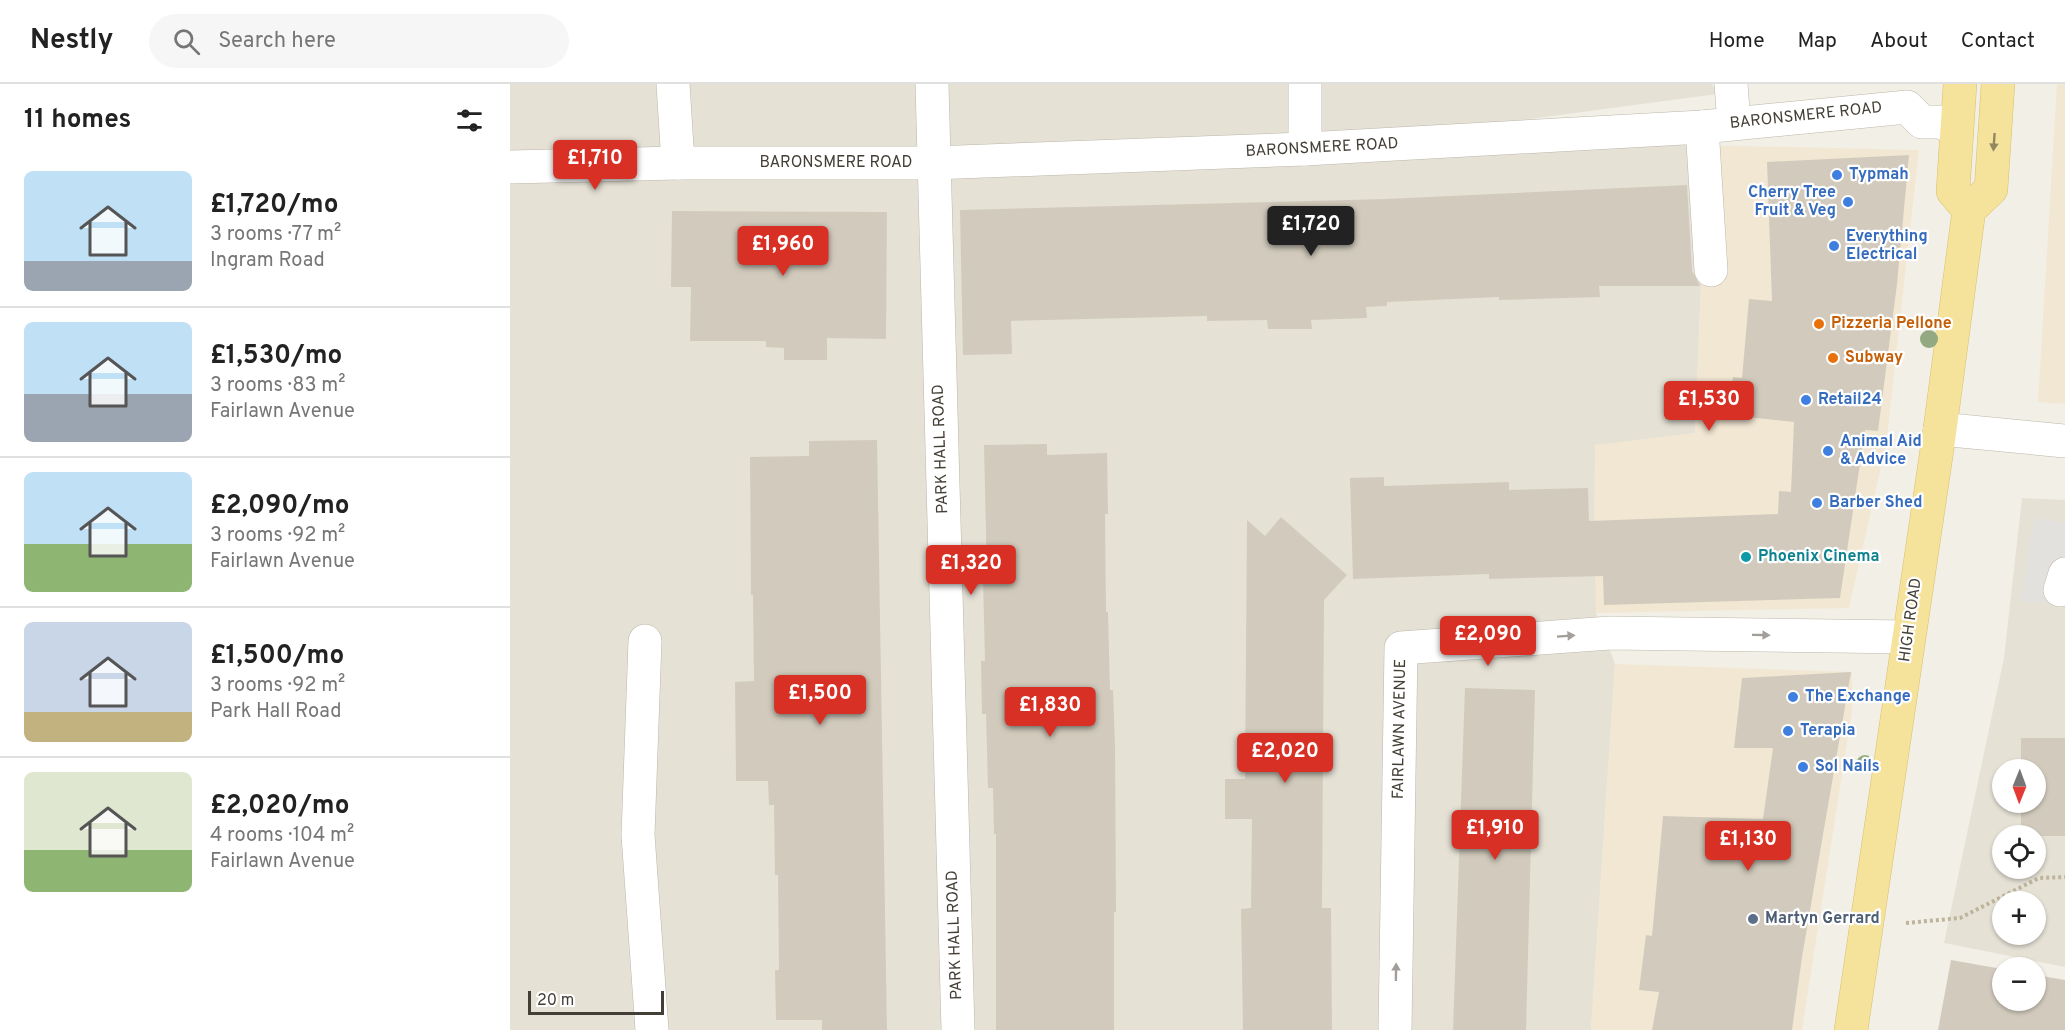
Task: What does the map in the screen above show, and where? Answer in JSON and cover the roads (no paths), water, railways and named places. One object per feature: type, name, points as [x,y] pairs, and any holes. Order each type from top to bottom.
[{"type":"main road","points":[[1960,84],[1953,191],[1969,210],[1991,189],[1998,84]]},
{"type":"main road","name":"HIGH ROAD","points":[[1851,1030],[1940,429],[1969,210]]},
{"type":"street","points":[[674,84],[678,164]]},
{"type":"street","name":"PARK HALL ROAD","points":[[932,84],[958,1030]]},
{"type":"street","points":[[1305,84],[1305,149]]},
{"type":"street","points":[[1711,270],[1718,125],[1731,84]]},
{"type":"street","name":"BARONSMERE ROAD","points":[[510,167],[933,163],[1305,149],[1718,125],[1906,107],[1922,122],[1941,122],[1956,130]]},
{"type":"street","points":[[1940,429],[2065,441]]},
{"type":"street","name":"FAIRLAWN AVENUE","points":[[1395,1030],[1401,648],[1610,633],[1908,637]]},
{"type":"street","points":[[645,641],[638,835],[652,1030]]},
{"type":"place","name":"Typmah","points":[[1837,175]]},
{"type":"place","name":"Cherry Tree Fruit & Veg","points":[[1848,202]]},
{"type":"place","name":"Everything Electrical","points":[[1834,246]]},
{"type":"place","name":"Pizzeria Pellone","points":[[1819,324]]},
{"type":"place","name":"Subway","points":[[1833,358]]},
{"type":"place","name":"Retail24","points":[[1806,400]]},
{"type":"place","name":"Animal Aid & Advice","points":[[1828,451]]},
{"type":"place","name":"Barber Shed","points":[[1817,503]]},
{"type":"place","name":"Phoenix Cinema","points":[[1746,557]]},
{"type":"place","name":"The Exchange","points":[[1793,697]]},
{"type":"place","name":"Terapia","points":[[1788,731]]},
{"type":"place","name":"Sol Nails","points":[[1803,767]]},
{"type":"place","name":"Martyn Gerrard","points":[[1753,919]]}]
